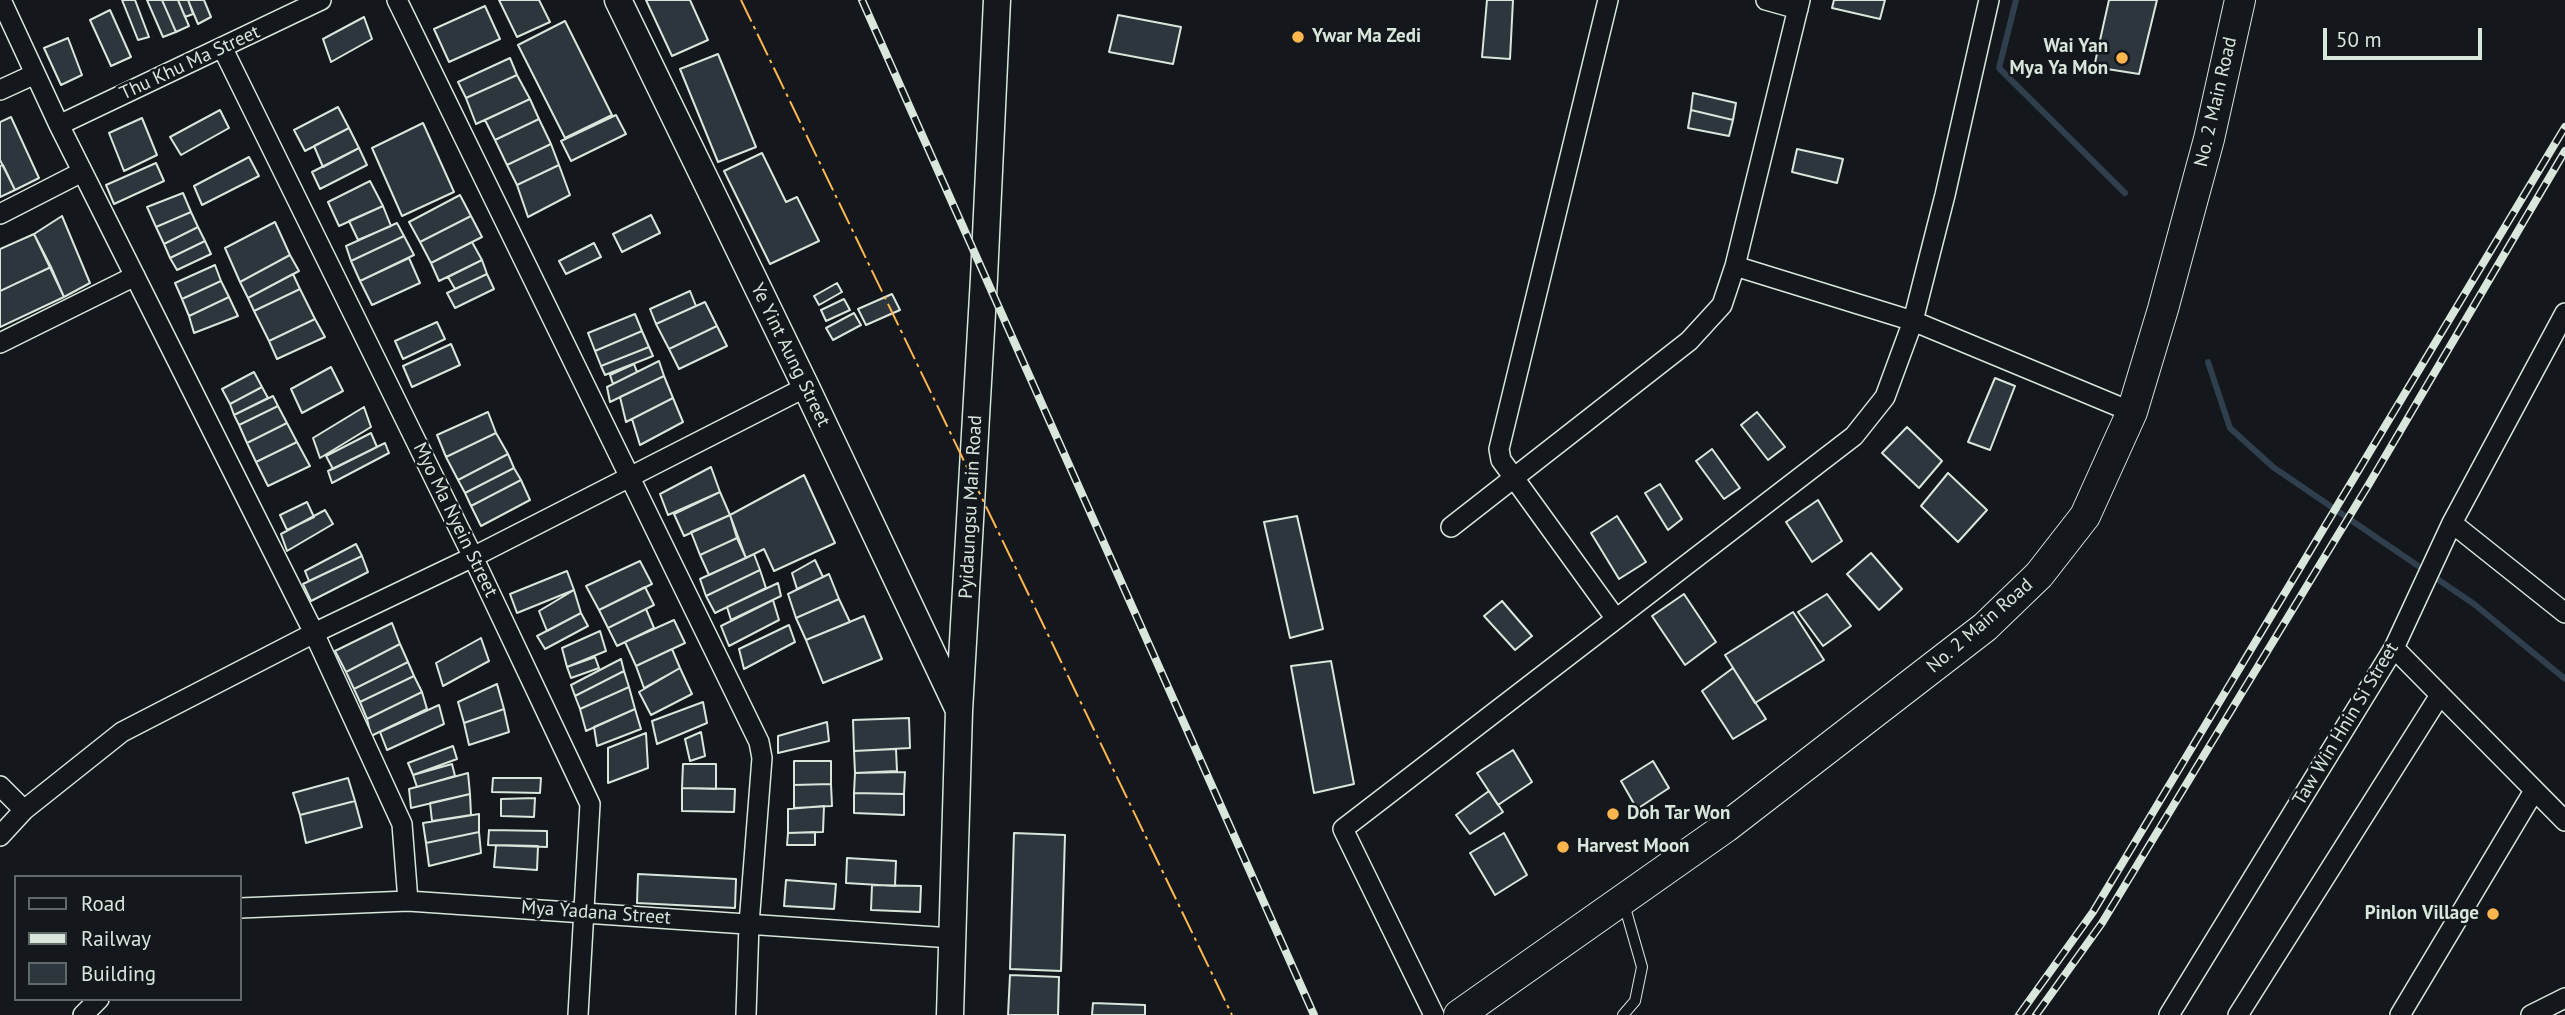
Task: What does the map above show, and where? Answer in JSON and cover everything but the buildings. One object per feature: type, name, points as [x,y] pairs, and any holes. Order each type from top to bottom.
[{"type":"main road","name":"Ye Yint Aung Street","points":[[618,0],[806,387],[959,711]]},
{"type":"main road","name":"Pyidaungsu Main Road","points":[[950,1015],[959,711],[997,0]]},
{"type":"main road","name":"No. 2 Main Road","points":[[1460,1015],[1726,827],[1985,627],[2030,584],[2085,516],[2132,412],[2163,309],[2209,139],[2240,0]]},
{"type":"street","points":[[1,0],[82,172],[314,633],[402,824],[408,901]]},
{"type":"street","name":"Thu Khu Ma Street","points":[[59,125],[321,0]]},
{"type":"street","points":[[397,0],[759,742],[762,758],[749,924],[746,1015]]},
{"type":"street","points":[[1608,0],[1500,449],[1501,460],[1616,619]]},
{"type":"street","points":[[1451,527],[1689,341],[1722,305],[1735,266],[1799,4],[1766,0]]},
{"type":"street","points":[[1434,1015],[1343,829],[1854,436],[1885,397],[1913,321],[1945,195],[1989,0]]},
{"type":"street","name":"Myo Ma Nyein Street","points":[[222,47],[473,557],[590,804],[578,1015]]},
{"type":"street","points":[[0,90],[35,74]]},
{"type":"street","points":[[0,214],[82,172]]},
{"type":"street","points":[[1735,266],[1913,321],[2132,412]]},
{"type":"street","points":[[0,343],[135,276]]},
{"type":"street","name":"Taw Win Hnin Si Street","points":[[2169,1015],[2394,648],[2452,523],[2562,326]]},
{"type":"street","points":[[0,836],[24,810],[122,732],[806,387]]},
{"type":"street","points":[[2452,523],[2565,613]]},
{"type":"street","points":[[2394,648],[2565,821]]},
{"type":"street","points":[[2238,1015],[2440,695]]},
{"type":"street","points":[[0,786],[24,810]]},
{"type":"street","points":[[2400,1015],[2534,791]]},
{"type":"street","name":"Mya Yadana Street","points":[[242,908],[408,901],[952,938]]},
{"type":"street","points":[[2531,1015],[2565,998]]},
{"type":"street","points":[[83,1015],[97,1001]]},
{"type":"lane","points":[[1623,901],[1642,967],[1635,1001],[1623,1015]]},
{"type":"waterway","points":[[2016,0],[1999,68],[2125,193]]},
{"type":"waterway","points":[[2208,362],[2230,428],[2273,467],[2474,604],[2565,679]]},
{"type":"railway","points":[[862,0],[1314,1015]]},
{"type":"railway","points":[[2019,1015],[2093,912],[2565,127]]},
{"type":"railway","points":[[2036,1015],[2102,923],[2369,484],[2565,151]]},
{"type":"power","points":[[741,0],[1232,1015]]},
{"type":"place","name":"Ywar Ma Zedi","points":[[1298,37]]},
{"type":"place","name":"Wai Yan Mya Ya Mon","points":[[2122,58]]},
{"type":"place","name":"Doh Tar Won","points":[[1613,814]]},
{"type":"place","name":"Harvest Moon","points":[[1563,847]]},
{"type":"place","name":"Pinlon Village","points":[[2493,914]]}]
